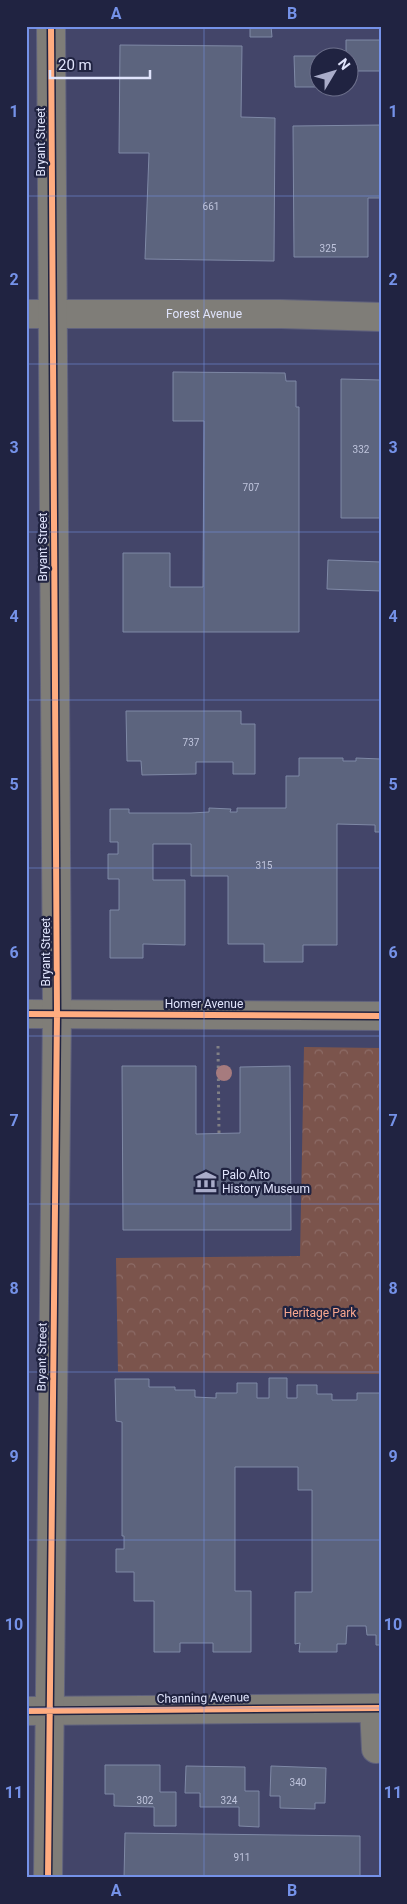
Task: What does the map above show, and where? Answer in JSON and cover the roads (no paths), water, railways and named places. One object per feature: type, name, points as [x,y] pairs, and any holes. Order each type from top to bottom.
[{"type":"street","name":"Bryant Street","points":[[48,1878],[38,1711],[57,1014],[51,26]]},
{"type":"street","name":"Forest Avenue","points":[[26,314],[281,314],[381,317]]},
{"type":"street","name":"Homer Avenue","points":[[26,1014],[381,1016]]},
{"type":"street","name":"Channing Avenue","points":[[38,1711],[377,1708]]},
{"type":"street","points":[[376,1750],[377,1708]]},
{"type":"place","name":"Palo Alto History Museum","points":[[206,1182]]},
{"type":"park label","name":"Heritage Park","points":[[320,1313]]}]
